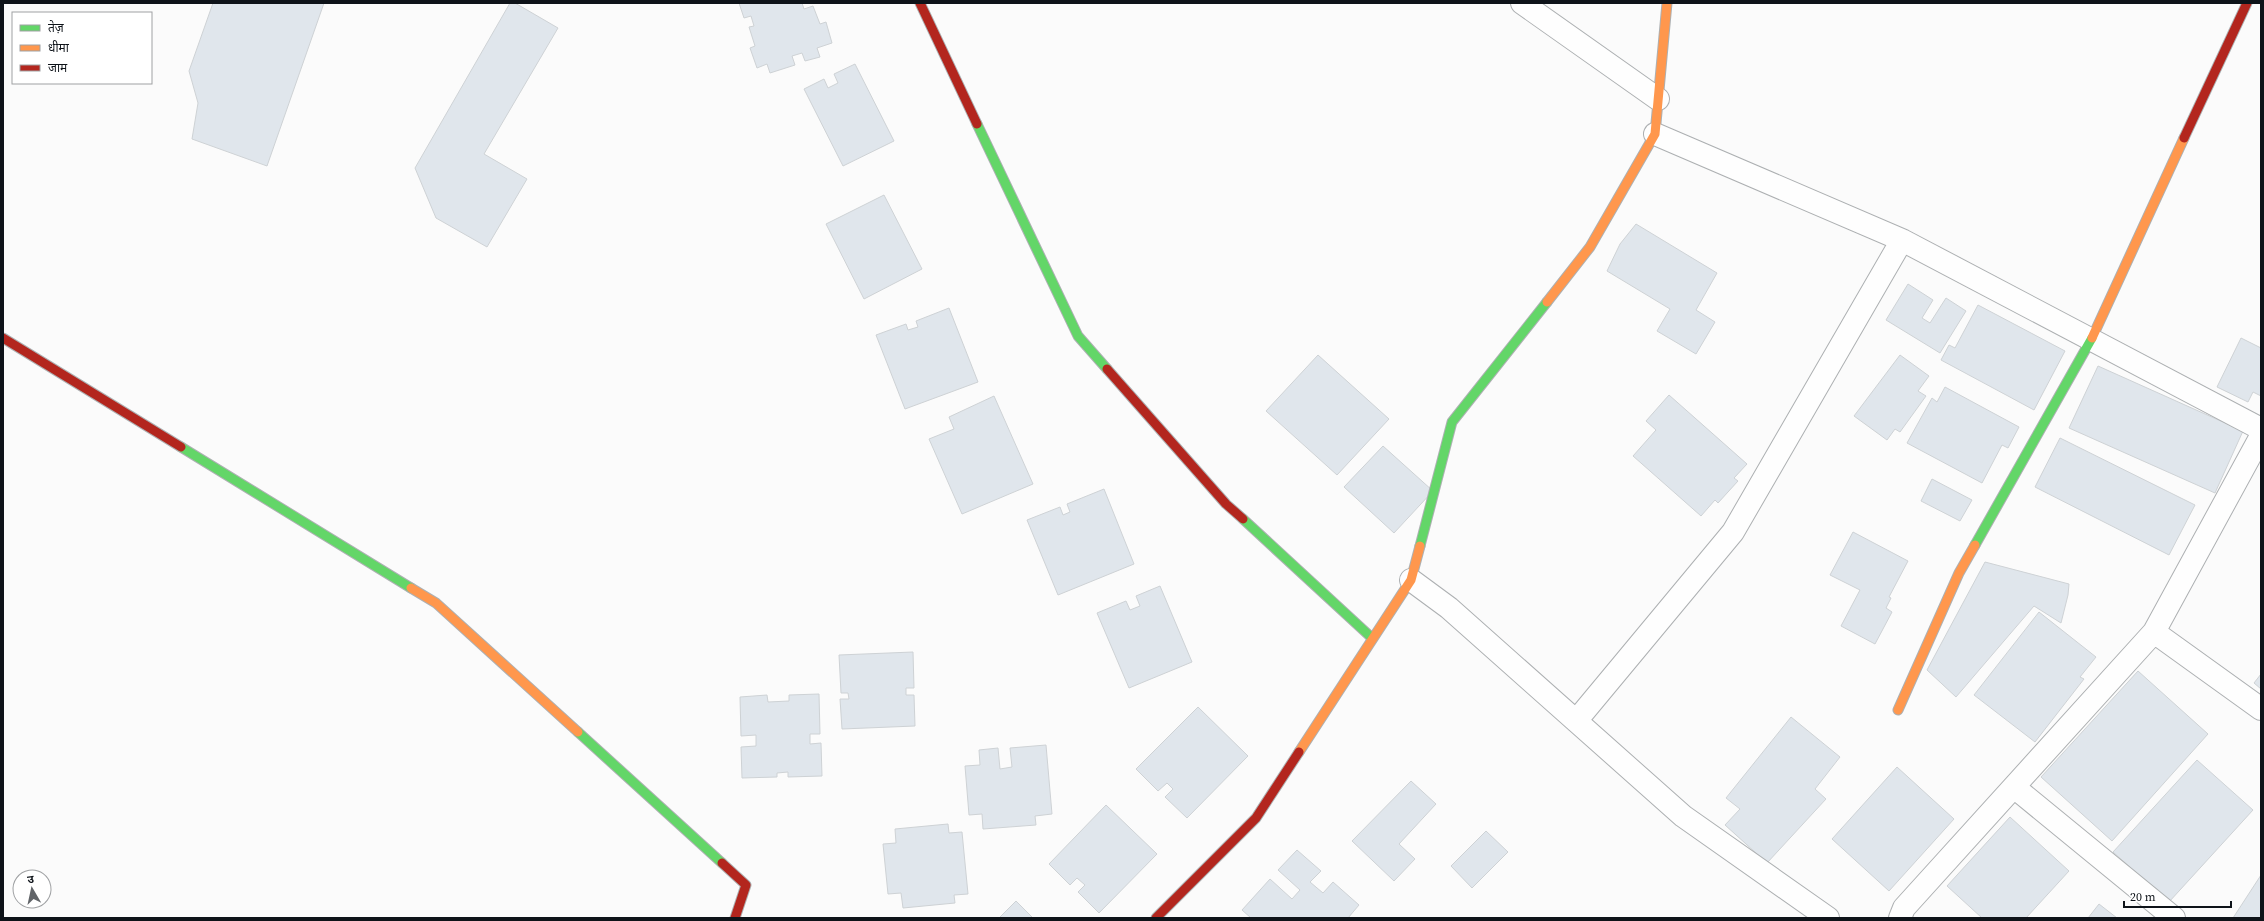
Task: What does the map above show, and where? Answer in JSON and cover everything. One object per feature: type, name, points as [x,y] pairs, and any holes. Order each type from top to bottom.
[{"type":"street","points":[[920,3],[1078,336],[1226,504],[1372,638]]},
{"type":"street","points":[[1522,3],[1658,99]]},
{"type":"street","points":[[1156,918],[1256,818],[1410,580],[1452,422],[1590,247],[1655,134],[1667,3]]},
{"type":"street","points":[[1898,710],[1959,574],[2091,340],[2247,3]]},
{"type":"street","points":[[1655,134],[1902,240],[2261,429]]},
{"type":"street","points":[[1576,722],[1733,532],[1902,240]]},
{"type":"street","points":[[3,338],[436,603],[746,885],[734,918]]},
{"type":"street","points":[[1900,918],[1904,908],[2154,632],[2261,436]]},
{"type":"street","points":[[1410,580],[1449,608],[1683,816],[1828,918]]},
{"type":"street","points":[[2154,632],[2261,709]]},
{"type":"street","points":[[2014,787],[2174,918]]},
{"type":"building","points":[[213,3],[324,3],[267,166],[192,139],[198,103],[189,71]]},
{"type":"building","points":[[510,3],[515,3],[558,28],[484,154],[527,179],[487,247],[436,218],[415,168]]},
{"type":"building","points":[[739,3],[802,3],[804,9],[813,6],[820,24],[826,22],[832,43],[817,48],[820,57],[805,61],[802,53],[792,56],[795,65],[770,73],[767,64],[757,68],[750,48],[755,46],[749,27],[754,26],[751,16],[744,18]]},
{"type":"building","points":[[855,64],[894,141],[843,166],[804,89],[824,79],[828,88],[838,83],[834,74]]},
{"type":"building","points":[[884,195],[922,269],[864,299],[826,224]]},
{"type":"building","points":[[1636,224],[1717,273],[1696,310],[1715,322],[1696,354],[1657,331],[1670,309],[1607,271],[1620,244]]},
{"type":"building","points":[[1908,284],[1933,300],[1922,318],[1930,323],[1946,298],[1966,311],[1940,353],[1886,320]]},
{"type":"building","points":[[1978,305],[2065,351],[2034,410],[1941,360],[1949,345],[1955,348]]},
{"type":"building","points":[[949,308],[978,382],[905,409],[876,335],[906,324],[908,330],[918,327],[916,321]]},
{"type":"building","points":[[2241,338],[2261,348],[2261,396],[2253,392],[2248,402],[2217,387]]},
{"type":"building","points":[[1318,355],[1389,419],[1337,475],[1266,411]]},
{"type":"building","points":[[1900,355],[1929,376],[1918,391],[1926,396],[1900,432],[1895,429],[1887,440],[1854,416]]},
{"type":"building","points":[[2098,366],[2243,431],[2215,493],[2069,428]]},
{"type":"building","points":[[1945,387],[2019,427],[2008,448],[2002,445],[1982,483],[1907,443],[1932,398],[1937,402]]},
{"type":"building","points":[[1669,395],[1747,464],[1734,478],[1738,481],[1718,503],[1715,500],[1701,516],[1633,456],[1656,430],[1646,421]]},
{"type":"building","points":[[994,396],[1033,484],[962,514],[929,439],[954,429],[949,417]]},
{"type":"building","points":[[2060,438],[2195,505],[2169,555],[2035,487]]},
{"type":"building","points":[[1383,446],[1433,491],[1394,533],[1344,487]]},
{"type":"building","points":[[1932,479],[1972,500],[1960,521],[1921,501]]},
{"type":"building","points":[[1104,489],[1134,564],[1058,595],[1027,520],[1060,507],[1063,515],[1070,512],[1067,504]]},
{"type":"building","points":[[1853,532],[1908,561],[1889,597],[1891,598],[1886,608],[1892,612],[1875,644],[1841,626],[1860,590],[1830,575]]},
{"type":"building","points":[[1985,562],[2069,584],[2068,595],[2061,623],[2034,606],[1956,697],[1927,670]]},
{"type":"building","points":[[1160,586],[1192,662],[1129,688],[1097,613],[1126,601],[1130,610],[1140,606],[1136,596]]},
{"type":"building","points":[[2039,612],[2096,657],[2080,677],[2084,679],[2035,742],[1974,695]]},
{"type":"building","points":[[913,652],[914,688],[906,688],[906,695],[914,695],[915,726],[842,729],[840,699],[849,699],[848,693],[841,693],[839,655]]},
{"type":"building","points":[[2138,671],[2208,734],[2112,841],[2041,777]]},
{"type":"building","points":[[2261,674],[2261,689],[2254,683]]},
{"type":"building","points":[[819,694],[820,734],[810,734],[810,744],[821,743],[822,776],[788,777],[788,772],[777,773],[777,777],[742,778],[741,747],[756,746],[756,735],[741,736],[740,697],[767,695],[768,702],[789,701],[789,695]]},
{"type":"building","points":[[1198,707],[1248,756],[1187,818],[1165,797],[1173,789],[1167,783],[1158,791],[1136,769]]},
{"type":"building","points":[[1791,717],[1840,757],[1815,789],[1826,799],[1767,863],[1725,825],[1740,809],[1726,798]]},
{"type":"building","points":[[1046,745],[1052,814],[1035,816],[1036,825],[983,829],[982,814],[969,815],[965,766],[980,765],[979,750],[998,748],[1000,769],[1012,767],[1010,748]]},
{"type":"building","points":[[2197,760],[2253,810],[2169,902],[2113,852]]},
{"type":"building","points":[[1897,767],[1954,819],[1889,891],[1832,839]]},
{"type":"building","points":[[1411,781],[1436,804],[1399,844],[1415,859],[1394,881],[1352,841]]},
{"type":"building","points":[[1106,805],[1157,854],[1099,913],[1078,892],[1085,885],[1077,878],[1070,885],[1049,864]]},
{"type":"building","points":[[2010,817],[2069,871],[2026,918],[1982,918],[1947,886]]},
{"type":"building","points":[[948,824],[949,833],[962,832],[968,894],[954,895],[955,903],[903,908],[901,893],[888,894],[883,844],[896,843],[895,829]]},
{"type":"building","points":[[1486,831],[1508,852],[1472,888],[1451,866]]},
{"type":"building","points":[[1297,850],[1321,871],[1310,882],[1323,893],[1333,882],[1359,905],[1348,918],[1251,918],[1242,910],[1270,879],[1292,899],[1300,890],[1278,870]]},
{"type":"building","points":[[2261,875],[2261,918],[2233,918]]},
{"type":"building","points":[[1016,901],[1033,918],[999,918]]},
{"type":"building","points":[[2099,904],[2117,918],[2088,918]]},
{"type":"traffic: fast","points":[[977,124],[1078,336],[1107,369]]},
{"type":"traffic: fast","points":[[1420,546],[1452,422],[1547,302]]},
{"type":"traffic: fast","points":[[1975,545],[2092,338]]},
{"type":"traffic: fast","points":[[181,447],[411,588]]},
{"type":"traffic: fast","points":[[1243,519],[1372,638]]},
{"type":"traffic: fast","points":[[578,732],[722,863]]},
{"type":"traffic: slow","points":[[1547,302],[1590,247],[1655,134],[1667,3]]},
{"type":"traffic: slow","points":[[2092,338],[2184,138]]},
{"type":"traffic: slow","points":[[1898,710],[1959,573],[1975,545]]},
{"type":"traffic: slow","points":[[1299,752],[1411,580],[1420,546]]},
{"type":"traffic: slow","points":[[411,588],[436,603],[578,732]]},
{"type":"traffic: jam","points":[[920,3],[977,124]]},
{"type":"traffic: jam","points":[[2184,138],[2247,3]]},
{"type":"traffic: jam","points":[[3,338],[181,447]]},
{"type":"traffic: jam","points":[[1107,369],[1226,504],[1243,519]]},
{"type":"traffic: jam","points":[[1156,918],[1256,818],[1299,752]]},
{"type":"traffic: jam","points":[[722,863],[746,885],[735,918]]}]
